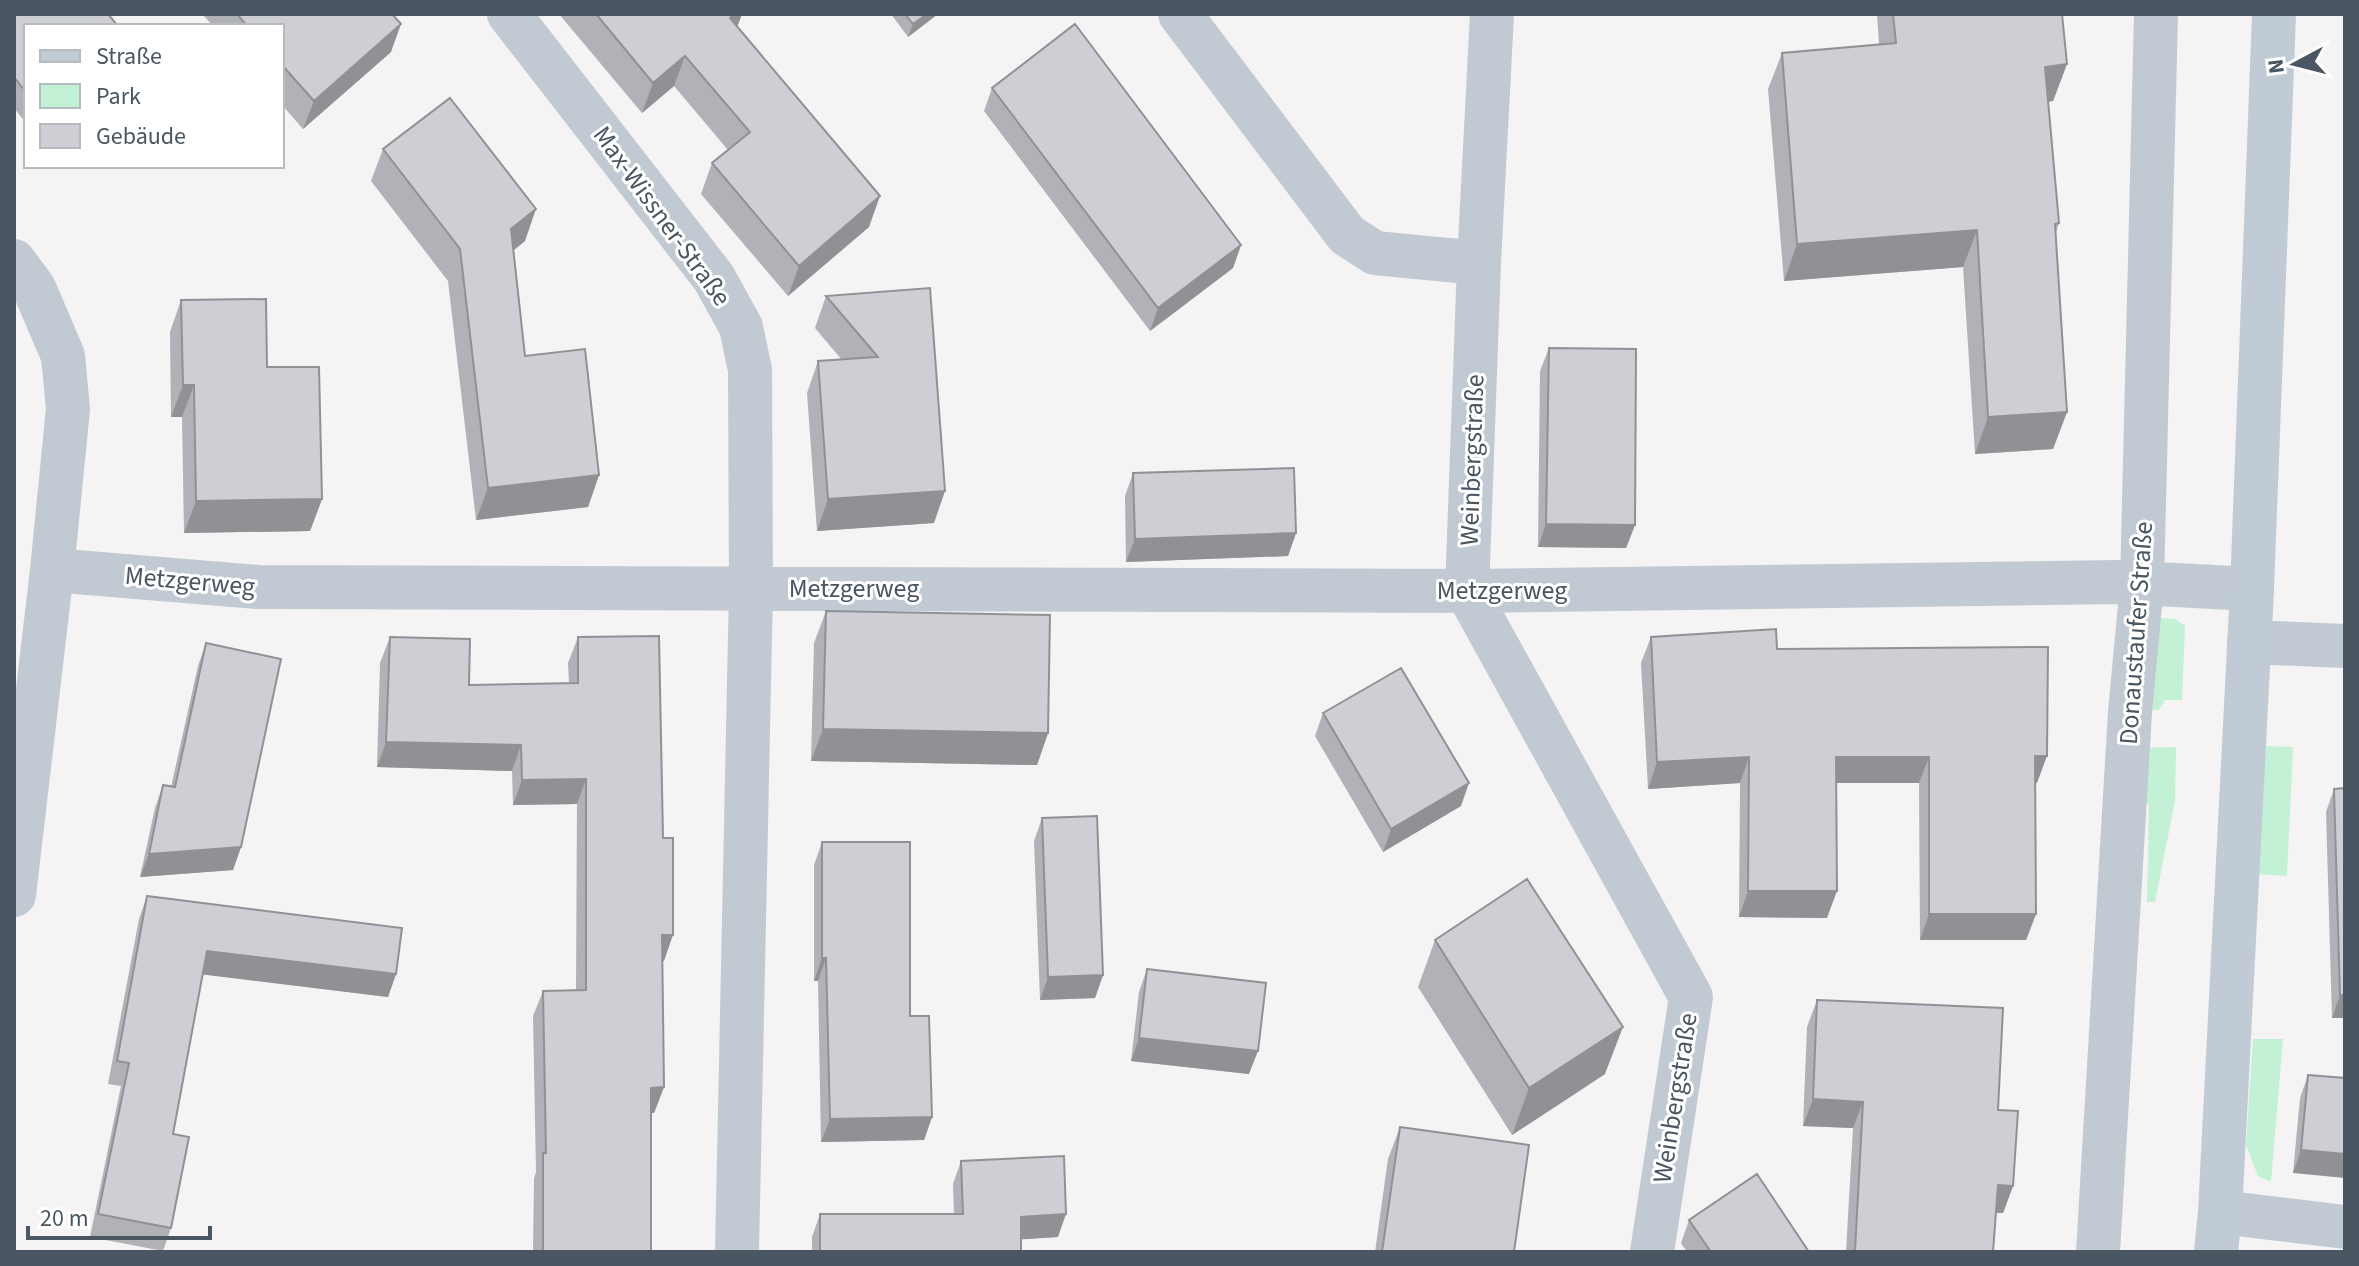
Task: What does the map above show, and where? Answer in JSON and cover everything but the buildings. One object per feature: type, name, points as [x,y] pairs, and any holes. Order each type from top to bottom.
[{"type":"main road","points":[[2218,1232],[2252,589],[2274,14]]},
{"type":"street","name":"Max-Wissner-Straße","points":[[509,14],[714,278],[741,327],[750,370],[751,588]]},
{"type":"street","points":[[1180,14],[1347,235],[1375,253],[1479,263]]},
{"type":"street","name":"Weinbergstraße","points":[[1492,14],[1467,591],[1691,997],[1652,1252]]},
{"type":"street","name":"Donaustaufer Straße","points":[[2098,1252],[2130,712],[2142,584],[2156,14]]},
{"type":"street","points":[[14,261],[34,288],[63,356],[68,409],[14,895]]},
{"type":"street","name":"Metzgerweg","points":[[52,570],[258,587],[1467,591],[2142,584],[2252,589]]},
{"type":"street","name":"Metzgerweg","points":[[737,1252],[751,588]]},
{"type":"street","points":[[2249,642],[2345,646]]},
{"type":"street","points":[[2218,1232],[2345,1227]]},
{"type":"green space","points":[[2161,618],[2175,619],[2185,626],[2182,700],[2165,700],[2159,710],[2136,710]]},
{"type":"green space","points":[[2262,746],[2293,747],[2287,876],[2256,874]]},
{"type":"green space","points":[[2176,747],[2175,801],[2155,902],[2147,902],[2149,804],[2132,804],[2134,748]]},
{"type":"green space","points":[[2253,1039],[2283,1039],[2271,1182],[2258,1176],[2246,1145]]}]
